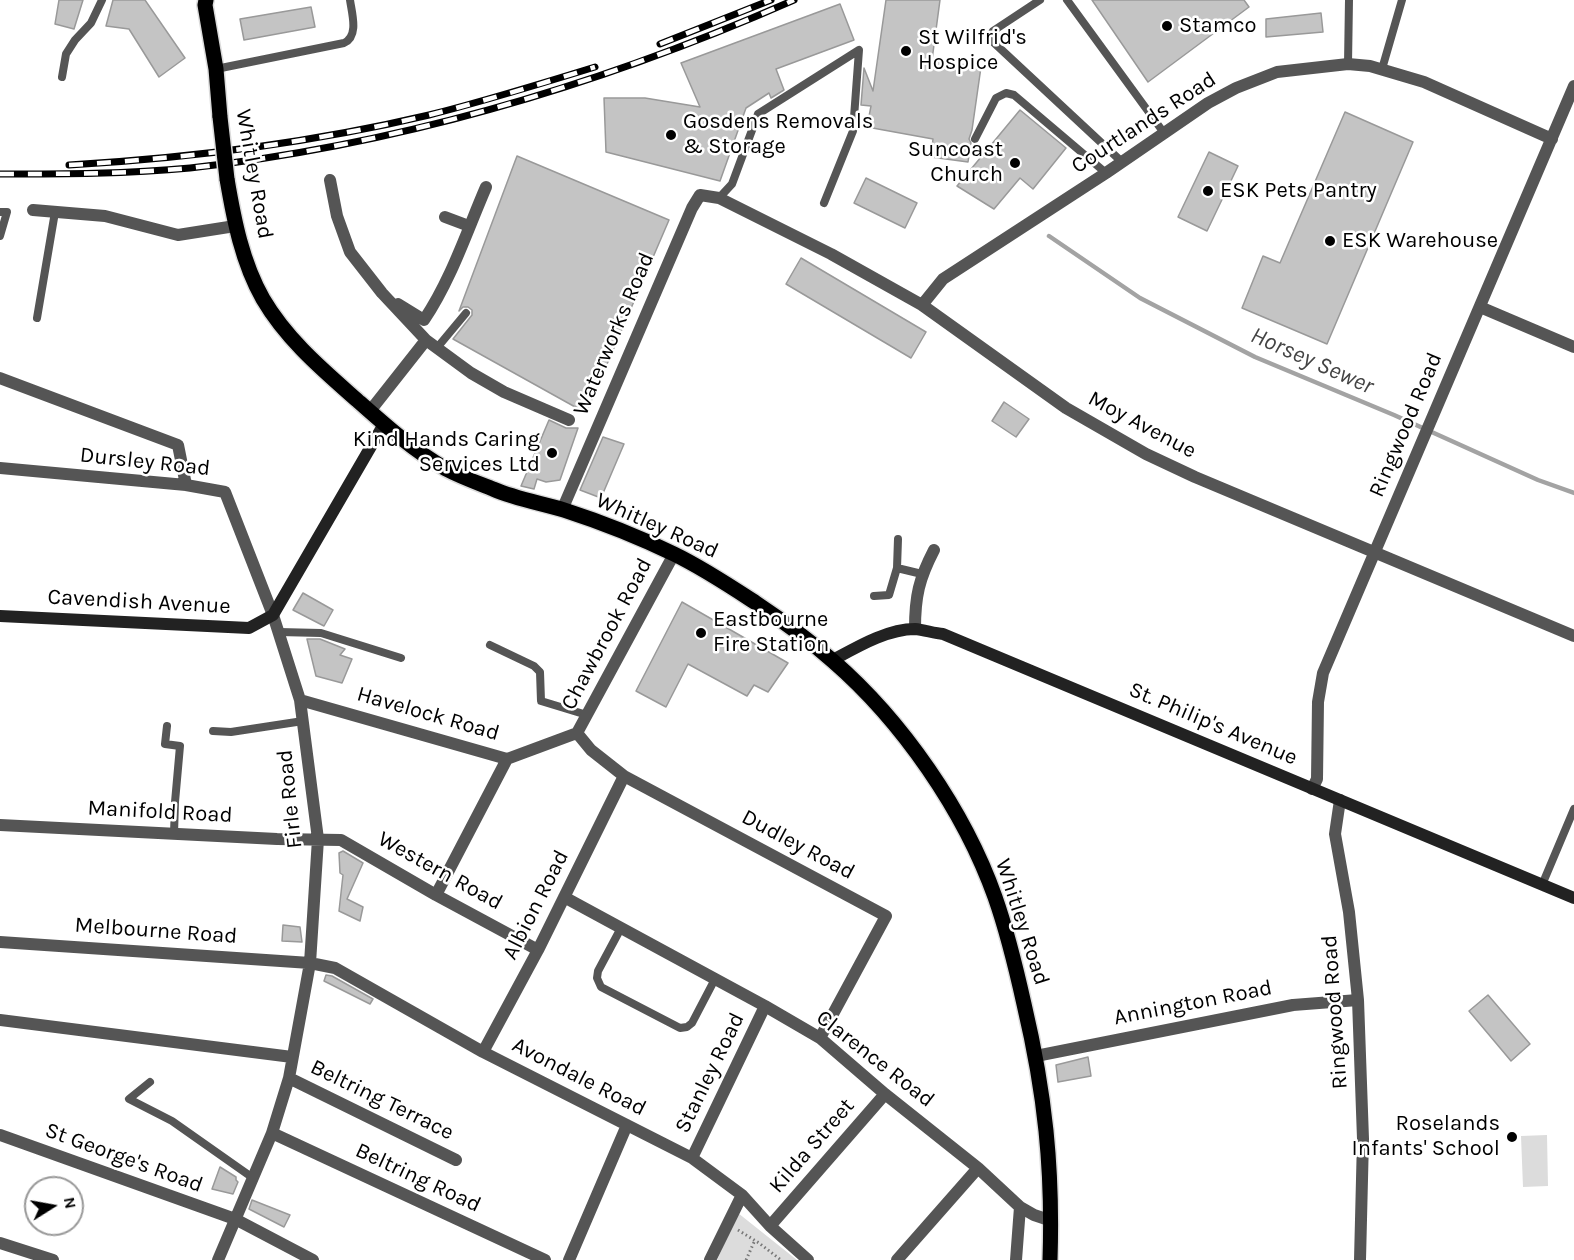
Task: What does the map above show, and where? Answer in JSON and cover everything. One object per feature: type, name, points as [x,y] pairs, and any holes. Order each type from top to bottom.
[{"type":"main road","name":"Whitley Road","points":[[203,2],[216,69],[227,179],[235,226],[262,297],[285,330],[312,360],[384,424],[445,468],[502,493],[562,510],[674,554],[755,602],[788,625],[851,677],[904,736],[949,802],[994,894],[1004,924],[1036,1056],[1050,1154],[1052,1221],[1050,1260]]},
{"type":"street","name":"Courtlands Road","points":[[922,305],[943,279],[1106,173],[1208,103],[1236,88],[1277,72],[1348,63],[1382,69],[1424,82],[1552,139]]},
{"type":"street","name":"Ringwood Road","points":[[1312,789],[1317,773],[1318,702],[1323,673],[1574,86]]},
{"type":"street","points":[[330,180],[337,216],[350,252],[382,293],[426,340],[471,373],[504,392],[569,420]]},
{"type":"street","points":[[382,293],[424,320],[456,258],[486,187]]},
{"type":"street","name":"Waterworks Road","points":[[562,510],[692,208],[700,195],[719,198]]},
{"type":"street","name":"Moy Avenue","points":[[719,198],[922,305],[1066,408],[1136,448],[1195,477],[1574,636]]},
{"type":"street","points":[[33,210],[105,216],[178,235],[235,226]]},
{"type":"street","points":[[445,217],[469,226]]},
{"type":"street","points":[[1480,307],[1574,347]]},
{"type":"street","points":[[370,411],[426,340]]},
{"type":"street","points":[[0,378],[178,445],[186,485]]},
{"type":"street","points":[[273,615],[384,424]]},
{"type":"street","name":"Dursley Road","points":[[0,468],[186,485],[225,492],[273,615]]},
{"type":"street","points":[[915,629],[918,587],[934,550]]},
{"type":"street","name":"Chawbrook Road","points":[[577,733],[674,554]]},
{"type":"street","name":"Cavendish Avenue","points":[[0,616],[249,628],[273,615]]},
{"type":"street","name":"Firle Road","points":[[218,1260],[272,1133],[289,1078],[310,963],[318,839],[300,700],[273,615]]},
{"type":"street","name":"St. Philip's Avenue","points":[[832,660],[876,639],[915,629],[943,634],[1574,898]]},
{"type":"street","name":"Havelock Road","points":[[300,700],[507,759],[577,733]]},
{"type":"street","name":"Dudley Road","points":[[577,733],[591,750],[624,776],[886,916],[820,1038]]},
{"type":"street","points":[[436,895],[507,759]]},
{"type":"street","name":"Albion Road","points":[[483,1052],[538,950],[624,776]]},
{"type":"street","name":"Ringwood Road","points":[[1340,800],[1335,834],[1349,912],[1358,1000],[1363,1139],[1360,1260]]},
{"type":"street","name":"Manifold Road","points":[[0,825],[318,839]]},
{"type":"street","name":"Western Road","points":[[318,839],[341,840],[538,950]]},
{"type":"street","name":"Clarence Road","points":[[564,897],[820,1038],[885,1094],[978,1168],[1020,1207],[1052,1221]]},
{"type":"street","name":"Melbourne Road","points":[[0,942],[310,963]]},
{"type":"street","name":"Avondale Road","points":[[310,963],[335,968],[483,1052],[692,1158],[742,1195],[770,1226],[808,1260]]},
{"type":"street","name":"Annington Road","points":[[1036,1056],[1293,1005],[1358,1000]]},
{"type":"street","name":"Stanley Road","points":[[692,1158],[765,1006]]},
{"type":"street","points":[[0,1020],[292,1057]]},
{"type":"street","name":"Beltring Terrace","points":[[289,1078],[456,1160]]},
{"type":"street","name":"Kilda Street","points":[[770,1226],[885,1094]]},
{"type":"street","points":[[568,1260],[627,1125]]},
{"type":"street","name":"Beltring Road","points":[[272,1133],[545,1260]]},
{"type":"street","name":"St George's Road","points":[[0,1135],[235,1219],[313,1260]]},
{"type":"street","points":[[897,1260],[978,1168]]},
{"type":"street","points":[[710,1260],[742,1195]]},
{"type":"street","points":[[1016,1260],[1020,1207]]},
{"type":"street","points":[[0,1243],[53,1260]]},
{"type":"lane","points":[[62,77],[66,54],[91,23],[102,0]]},
{"type":"lane","points":[[216,69],[350,41],[353,34],[350,0]]},
{"type":"lane","points":[[1040,0],[993,31],[990,36],[991,40],[1122,162]]},
{"type":"lane","points":[[1067,0],[1164,133]]},
{"type":"lane","points":[[1348,63],[1349,0]]},
{"type":"lane","points":[[1382,69],[1402,0]]},
{"type":"lane","points":[[719,198],[732,184],[759,114],[860,51],[853,131],[824,203]]},
{"type":"lane","points":[[975,139],[996,98],[1006,93],[1014,95],[1106,173]]},
{"type":"lane","points":[[0,212],[7,212],[0,236]]},
{"type":"lane","points":[[37,318],[55,212]]},
{"type":"lane","points":[[436,349],[466,313]]},
{"type":"lane","points":[[874,596],[889,595],[897,568],[898,539]]},
{"type":"lane","points":[[897,568],[922,574]]},
{"type":"lane","points":[[279,632],[321,633],[401,658]]},
{"type":"lane","points":[[490,645],[534,666],[540,672],[541,700],[587,715]]},
{"type":"lane","points":[[213,731],[231,732],[303,721]]},
{"type":"lane","points":[[167,726],[165,744],[180,746],[174,834]]},
{"type":"lane","points":[[1542,885],[1574,809]]},
{"type":"lane","points":[[621,928],[598,971],[597,978],[601,987],[680,1028],[692,1023],[716,979]]},
{"type":"lane","points":[[150,1082],[129,1099],[172,1120],[253,1178]]},
{"type":"path","points":[[728,1224],[755,1240],[781,1260]]},
{"type":"path","points":[[746,1260],[755,1240]]},
{"type":"shaded area","points":[[1547,1135],[1548,1186],[1523,1187],[1521,1136]]},
{"type":"shaded area","points":[[738,1213],[797,1260],[717,1260]]},
{"type":"building","points":[[59,0],[83,0],[74,29],[55,24]]},
{"type":"building","points":[[113,0],[145,0],[185,58],[159,77],[129,29],[106,26]]},
{"type":"building","name":"St Wilfrid's Hospice","points":[[886,0],[940,0],[932,60],[981,67],[969,139],[971,143],[968,162],[931,157],[933,139],[867,127],[871,106],[861,105],[864,68],[873,91]]},
{"type":"building","name":"Stamco","points":[[1092,0],[1244,0],[1249,7],[1148,82]]},
{"type":"building","points":[[840,4],[854,40],[776,69],[784,90],[771,98],[769,93],[746,108],[720,181],[606,152],[604,98],[645,98],[700,107],[681,63]]},
{"type":"building","points":[[311,7],[315,27],[244,40],[240,19]]},
{"type":"building","points":[[1321,13],[1323,32],[1266,37],[1266,19]]},
{"type":"building","name":"Suncoast Church","points":[[1020,110],[1066,148],[1033,189],[1020,178],[994,209],[957,186]]},
{"type":"building","name":"ESK Warehouse","points":[[1345,112],[1413,142],[1327,344],[1242,308],[1263,256],[1280,263]]},
{"type":"building","name":"ESK Pets Pantry","points":[[1209,152],[1238,166],[1207,231],[1178,217]]},
{"type":"building","points":[[517,156],[669,220],[586,413],[453,339],[472,315],[472,310],[468,307],[463,307],[459,311]]},
{"type":"building","points":[[866,178],[917,203],[905,228],[854,203]]},
{"type":"building","points":[[801,258],[926,332],[911,358],[786,284]]},
{"type":"building","points":[[1004,402],[1029,419],[1016,437],[992,421]]},
{"type":"building","name":"Kind Hands Caring Services Ltd","points":[[549,420],[566,428],[578,428],[560,480],[546,482],[537,479],[534,489],[521,486]]},
{"type":"building","points":[[603,437],[624,444],[601,498],[580,490]]},
{"type":"building","points":[[303,593],[333,610],[324,626],[293,610]]},
{"type":"building","name":"Eastbourne Fire Station","points":[[682,602],[788,663],[768,692],[754,685],[747,696],[688,664],[666,707],[636,691]]},
{"type":"building","points":[[307,639],[320,639],[345,649],[340,655],[352,659],[342,683],[316,676]]},
{"type":"building","points":[[343,851],[363,863],[347,899],[363,907],[360,921],[339,911],[343,875],[340,873],[339,853]]},
{"type":"building","points":[[283,925],[300,927],[302,942],[282,941]]},
{"type":"building","points":[[326,975],[332,976],[373,999],[370,1004],[324,981]]},
{"type":"building","points":[[1488,995],[1530,1044],[1511,1061],[1469,1011]]},
{"type":"building","points":[[1088,1057],[1091,1076],[1058,1082],[1056,1065]]},
{"type":"building","points":[[220,1167],[236,1177],[238,1182],[233,1194],[212,1189]]},
{"type":"building","points":[[252,1200],[290,1215],[284,1227],[249,1209]]},
{"type":"waterway","name":"Horsey Sewer","points":[[1049,236],[1140,298],[1255,357],[1394,415],[1538,480],[1574,493]]},
{"type":"railway","points":[[660,44],[771,0]]},
{"type":"railway","points":[[0,174],[119,173],[190,168],[268,158],[345,144],[422,127],[574,84],[722,30],[794,0]]},
{"type":"railway","points":[[69,165],[250,148],[340,134],[450,110],[595,67]]},
{"type":"place","name":"Stamco","points":[[1167,26]]},
{"type":"place","name":"St Wilfrid's Hospice","points":[[906,51]]},
{"type":"place","name":"Gosdens Removals & Storage","points":[[671,135]]},
{"type":"place","name":"Suncoast Church","points":[[1015,163]]},
{"type":"place","name":"ESK Pets Pantry","points":[[1208,191]]},
{"type":"place","name":"ESK Warehouse","points":[[1330,241]]},
{"type":"place","name":"Kind Hands Caring Services Ltd","points":[[552,453]]},
{"type":"place","name":"Eastbourne Fire Station","points":[[701,633]]},
{"type":"place","name":"Roselands Infants' School","points":[[1512,1137]]}]
